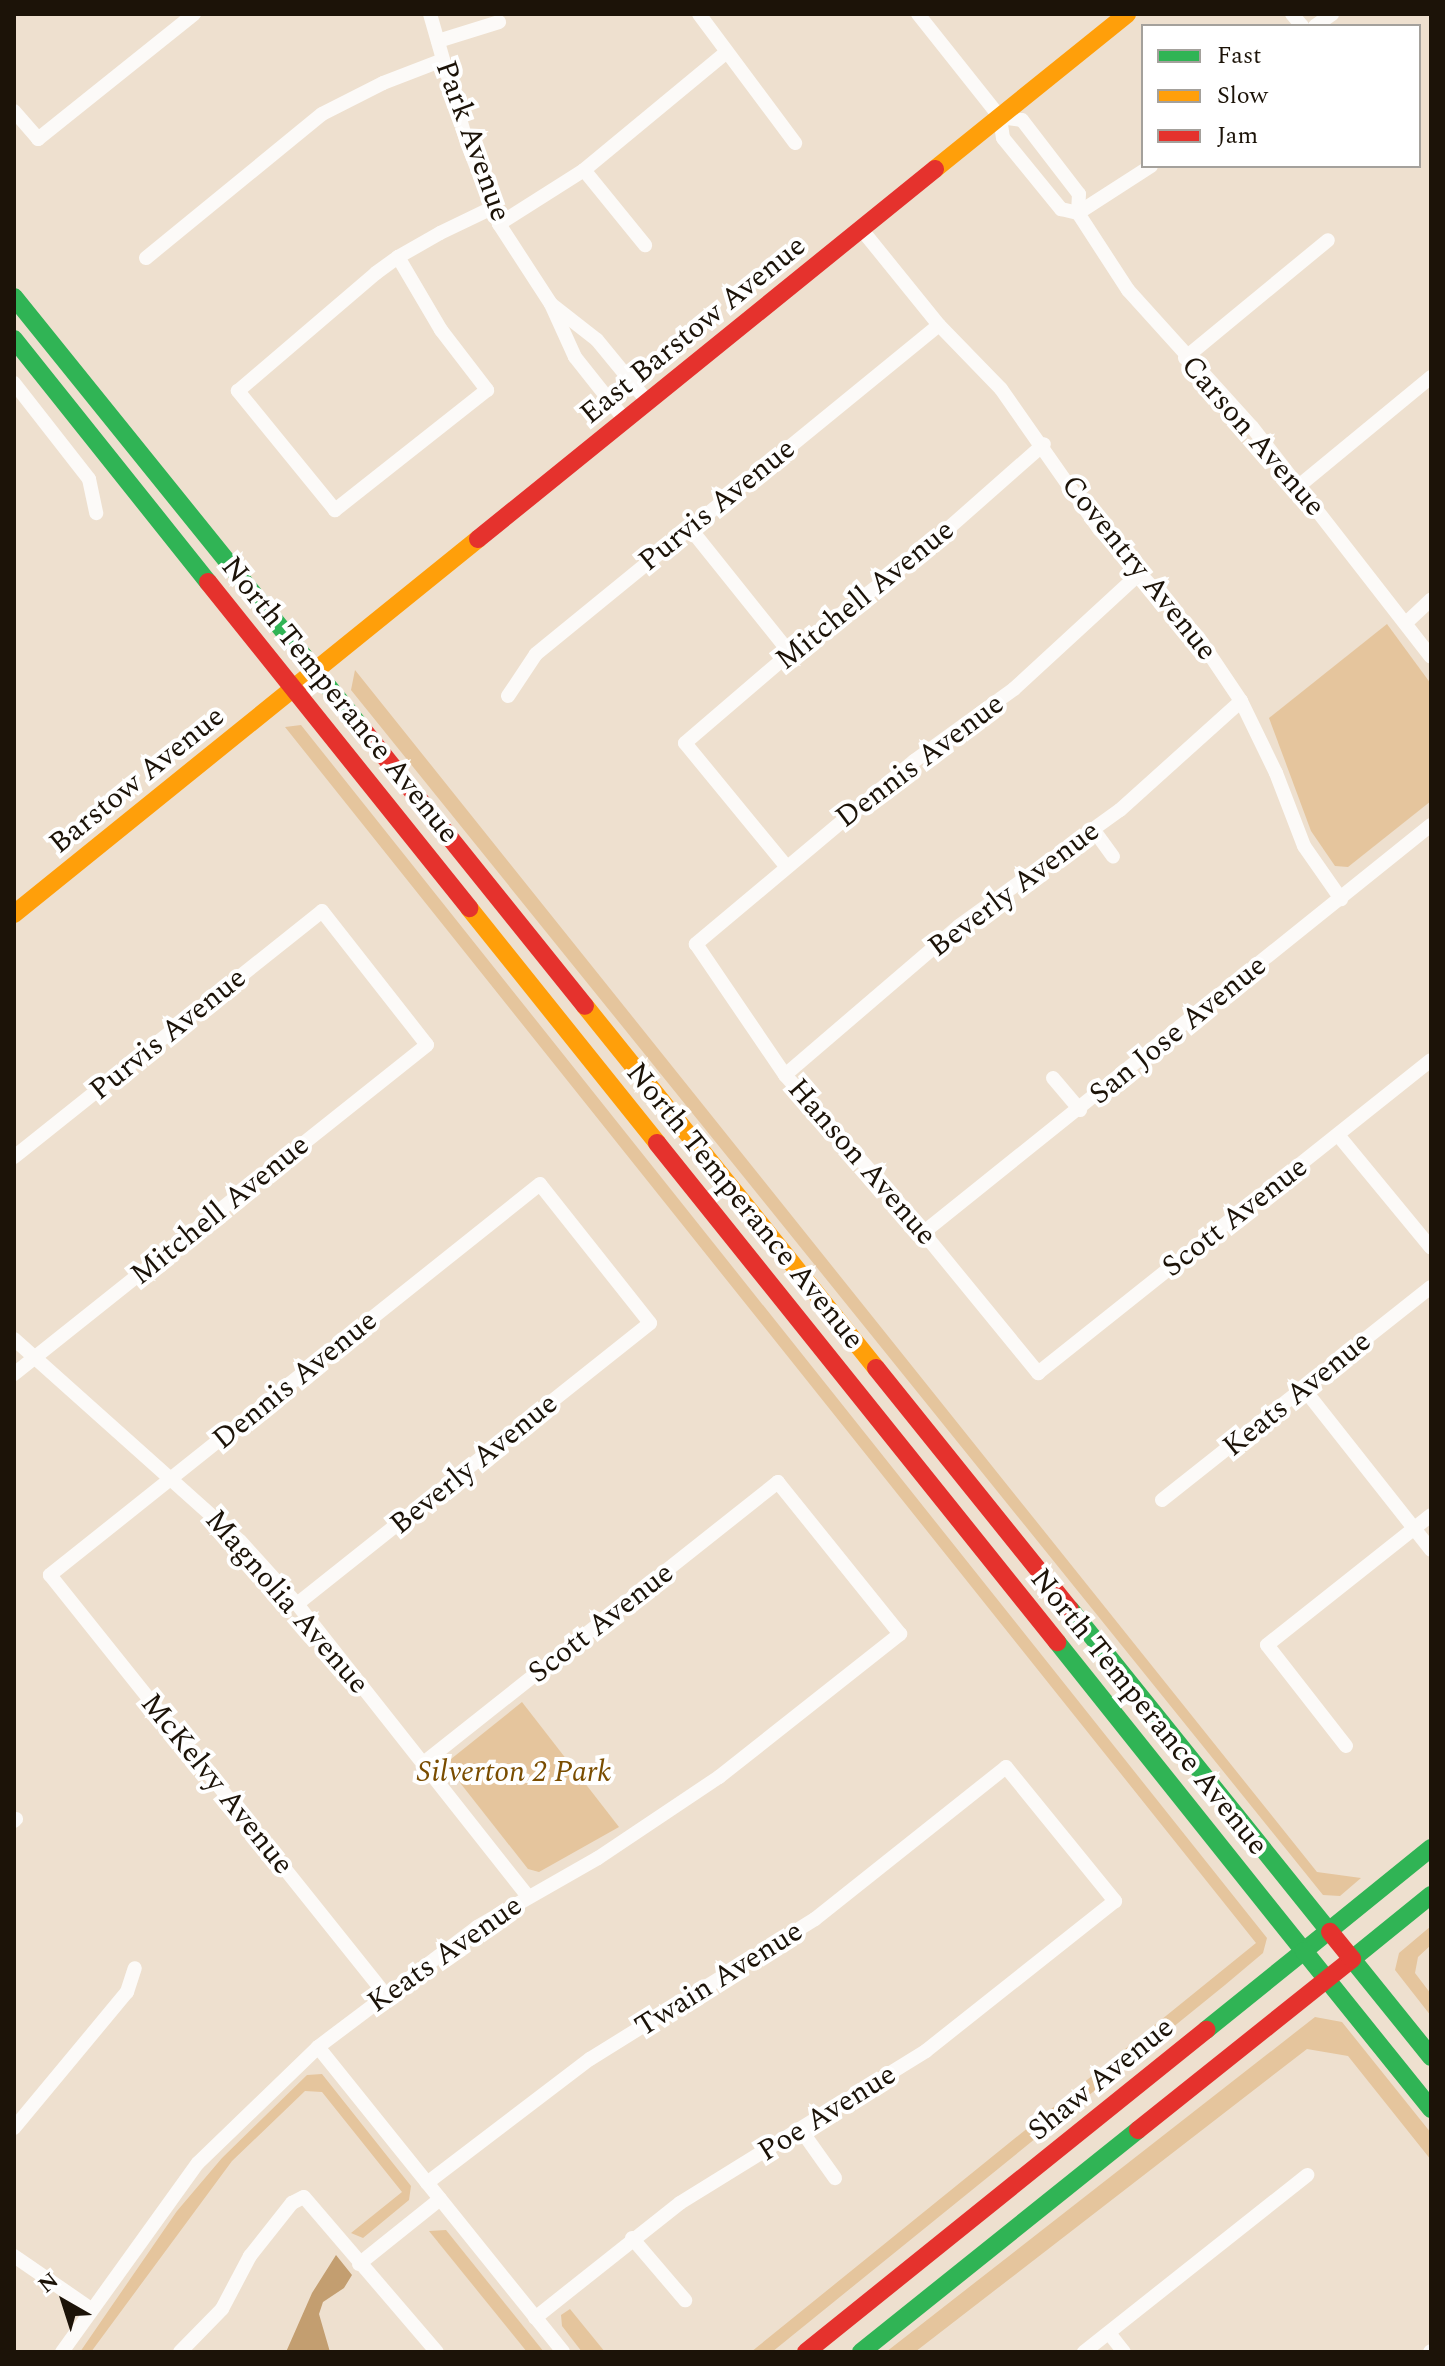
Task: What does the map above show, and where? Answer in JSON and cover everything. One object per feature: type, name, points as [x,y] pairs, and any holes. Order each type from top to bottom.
[{"type":"main road","name":"East Barstow Avenue","points":[[295,689],[1127,14]]},
{"type":"main road","name":"North Temperance Avenue","points":[[14,297],[1431,2057]]},
{"type":"main road","name":"North Temperance Avenue","points":[[14,339],[1431,2109]]},
{"type":"main road","name":"Barstow Avenue","points":[[14,914],[295,689]]},
{"type":"main road","name":"Shaw Avenue","points":[[808,2351],[1431,1848]]},
{"type":"main road","name":"Shaw Avenue","points":[[861,2352],[1431,1895]]},
{"type":"street","points":[[14,111],[38,139],[194,14]]},
{"type":"street","name":"Park Avenue","points":[[430,14],[499,224],[551,304],[575,357],[625,420]]},
{"type":"street","points":[[699,14],[724,54],[795,143]]},
{"type":"street","name":"Carson Avenue","points":[[924,16],[1000,117],[1003,138],[1061,209],[1078,213]]},
{"type":"street","points":[[438,41],[499,22]]},
{"type":"street","points":[[499,224],[584,170],[724,54]]},
{"type":"street","points":[[146,258],[322,114],[383,83],[443,60]]},
{"type":"street","name":"Carson Avenue","points":[[1000,117],[1022,120],[1079,194],[1078,213],[1128,290],[1300,485],[1431,657]]},
{"type":"street","points":[[1078,213],[1148,168]]},
{"type":"street","points":[[584,170],[645,245]]},
{"type":"street","points":[[398,257],[441,330],[487,390],[335,510],[238,391],[398,257],[492,208]]},
{"type":"street","name":"Coventry Avenue","points":[[862,230],[939,325],[1044,444],[1099,529],[1198,637],[1241,701],[1276,773],[1304,846],[1341,899]]},
{"type":"street","points":[[1185,358],[1328,240]]},
{"type":"street","name":"Park Avenue","points":[[551,304],[597,340],[648,402]]},
{"type":"street","name":"Purvis Avenue","points":[[508,696],[536,654],[939,325]]},
{"type":"street","points":[[1300,485],[1431,377]]},
{"type":"street","points":[[14,383],[89,479],[96,513]]},
{"type":"street","points":[[14,408],[26,398]]},
{"type":"street","name":"Mitchell Avenue","points":[[786,866],[685,743],[790,653],[917,556],[1044,444]]},
{"type":"street","points":[[689,527],[790,653]]},
{"type":"street","name":"Dennis Avenue","points":[[696,944],[914,761],[1014,689],[1140,573]]},
{"type":"street","points":[[1407,622],[1431,600]]},
{"type":"street","name":"Beverly Avenue","points":[[785,1075],[959,926],[1093,829],[1241,701]]},
{"type":"street","name":"San Jose Avenue","points":[[924,1232],[1080,1110],[1431,825]]},
{"type":"street","points":[[1093,829],[1113,857]]},
{"type":"street","name":"Purvis Avenue","points":[[14,1157],[322,911],[427,1045]]},
{"type":"street","name":"Hanson Avenue","points":[[696,944],[785,1075],[924,1232],[1038,1373]]},
{"type":"street","name":"Mitchell Avenue","points":[[14,1374],[427,1045]]},
{"type":"street","name":"Scott Avenue","points":[[1038,1373],[1431,1060]]},
{"type":"street","points":[[1053,1078],[1080,1110]]},
{"type":"street","points":[[1338,1135],[1431,1248]]},
{"type":"street","name":"Dennis Avenue","points":[[50,1575],[540,1184]]},
{"type":"street","name":"Beverly Avenue","points":[[297,1604],[650,1323],[540,1184]]},
{"type":"street","name":"Keats Avenue","points":[[1162,1500],[1431,1287]]},
{"type":"street","name":"Magnolia Avenue","points":[[14,1339],[173,1477],[297,1604],[528,1896]]},
{"type":"street","points":[[1304,1389],[1431,1550]]},
{"type":"street","name":"Scott Avenue","points":[[424,1763],[778,1482]]},
{"type":"street","name":"Keats Avenue","points":[[62,2352],[198,2163],[251,2106],[318,2047],[385,1994],[528,1896],[708,1785],[900,1634],[778,1482]]},
{"type":"street","points":[[1346,1746],[1267,1645],[1431,1515]]},
{"type":"street","name":"McKelvy Avenue","points":[[50,1575],[385,1994]]},
{"type":"street","name":"Poe Avenue","points":[[535,2318],[632,2238],[926,2051],[1115,1901],[1006,1767]]},
{"type":"street","name":"Twain Avenue","points":[[427,2183],[590,2059],[815,1919],[1006,1767]]},
{"type":"street","points":[[14,2128],[127,1992],[135,1968]]},
{"type":"street","points":[[318,2047],[563,2352]]},
{"type":"street","points":[[801,2130],[835,2178]]},
{"type":"street","points":[[1084,2352],[1307,2175]]},
{"type":"street","points":[[180,2352],[222,2309],[250,2256],[292,2203],[304,2197],[437,2352]]},
{"type":"street","points":[[359,2264],[440,2199]]},
{"type":"street","points":[[632,2238],[685,2300]]},
{"type":"street","points":[[14,2256],[91,2309]]},
{"type":"street","points":[[1109,2333],[1124,2352]]},
{"type":"green space","points":[[1387,624],[1431,684],[1431,801],[1348,867],[1335,866],[1311,831],[1269,718]]},
{"type":"green space","points":[[355,670],[1317,1872],[1361,1878],[1340,1896],[1323,1895],[351,690]]},
{"type":"green space","points":[[301,725],[1267,1938],[1263,1953],[1225,1985],[772,2352],[751,2352],[1256,1943],[285,727]]},
{"type":"green space","name":"Silverton 2 Park","points":[[522,1702],[619,1827],[539,1872],[528,1869],[450,1770],[451,1759]]},
{"type":"green space","points":[[1431,1926],[1431,1945],[1418,1957],[1415,1973],[1431,1994],[1431,2016],[1395,1970],[1399,1953]]},
{"type":"green space","points":[[1315,2017],[1342,2022],[1431,2133],[1431,2160],[1348,2056],[1307,2049],[915,2352],[886,2352]]},
{"type":"green space","points":[[322,2074],[411,2186],[409,2200],[363,2238],[351,2233],[402,2192],[322,2092],[305,2091],[232,2161],[91,2352],[80,2352],[177,2211],[222,2158],[307,2075]]},
{"type":"green space","points":[[446,2230],[544,2352],[527,2352],[429,2231]]},
{"type":"green space","points":[[570,2309],[605,2352],[582,2352],[562,2326],[561,2315]]},
{"type":"shaded area","points":[[336,2255],[352,2275],[344,2288],[323,2302],[319,2314],[330,2352],[286,2352],[312,2293]]},
{"type":"traffic: fast","points":[[14,297],[360,726]]},
{"type":"traffic: fast","points":[[14,339],[208,582]]},
{"type":"traffic: fast","points":[[1070,1609],[1330,1932]]},
{"type":"traffic: fast","points":[[1057,1642],[1304,1951],[1206,2030]]},
{"type":"traffic: fast","points":[[1431,1848],[1304,1951],[1431,2109]]},
{"type":"traffic: fast","points":[[1431,1895],[1352,1959],[1431,2057]]},
{"type":"traffic: fast","points":[[861,2352],[1138,2130]]},
{"type":"traffic: slow","points":[[935,169],[1127,14]]},
{"type":"traffic: slow","points":[[14,914],[478,539]]},
{"type":"traffic: slow","points":[[469,908],[657,1143]]},
{"type":"traffic: slow","points":[[585,1006],[876,1368]]},
{"type":"traffic: jam","points":[[478,539],[935,169]]},
{"type":"traffic: jam","points":[[208,582],[469,908]]},
{"type":"traffic: jam","points":[[360,726],[585,1006]]},
{"type":"traffic: jam","points":[[657,1143],[1057,1642]]},
{"type":"traffic: jam","points":[[876,1368],[1070,1609]]},
{"type":"traffic: jam","points":[[1138,2130],[1352,1959],[1330,1932]]},
{"type":"traffic: jam","points":[[806,2352],[1206,2030]]}]
